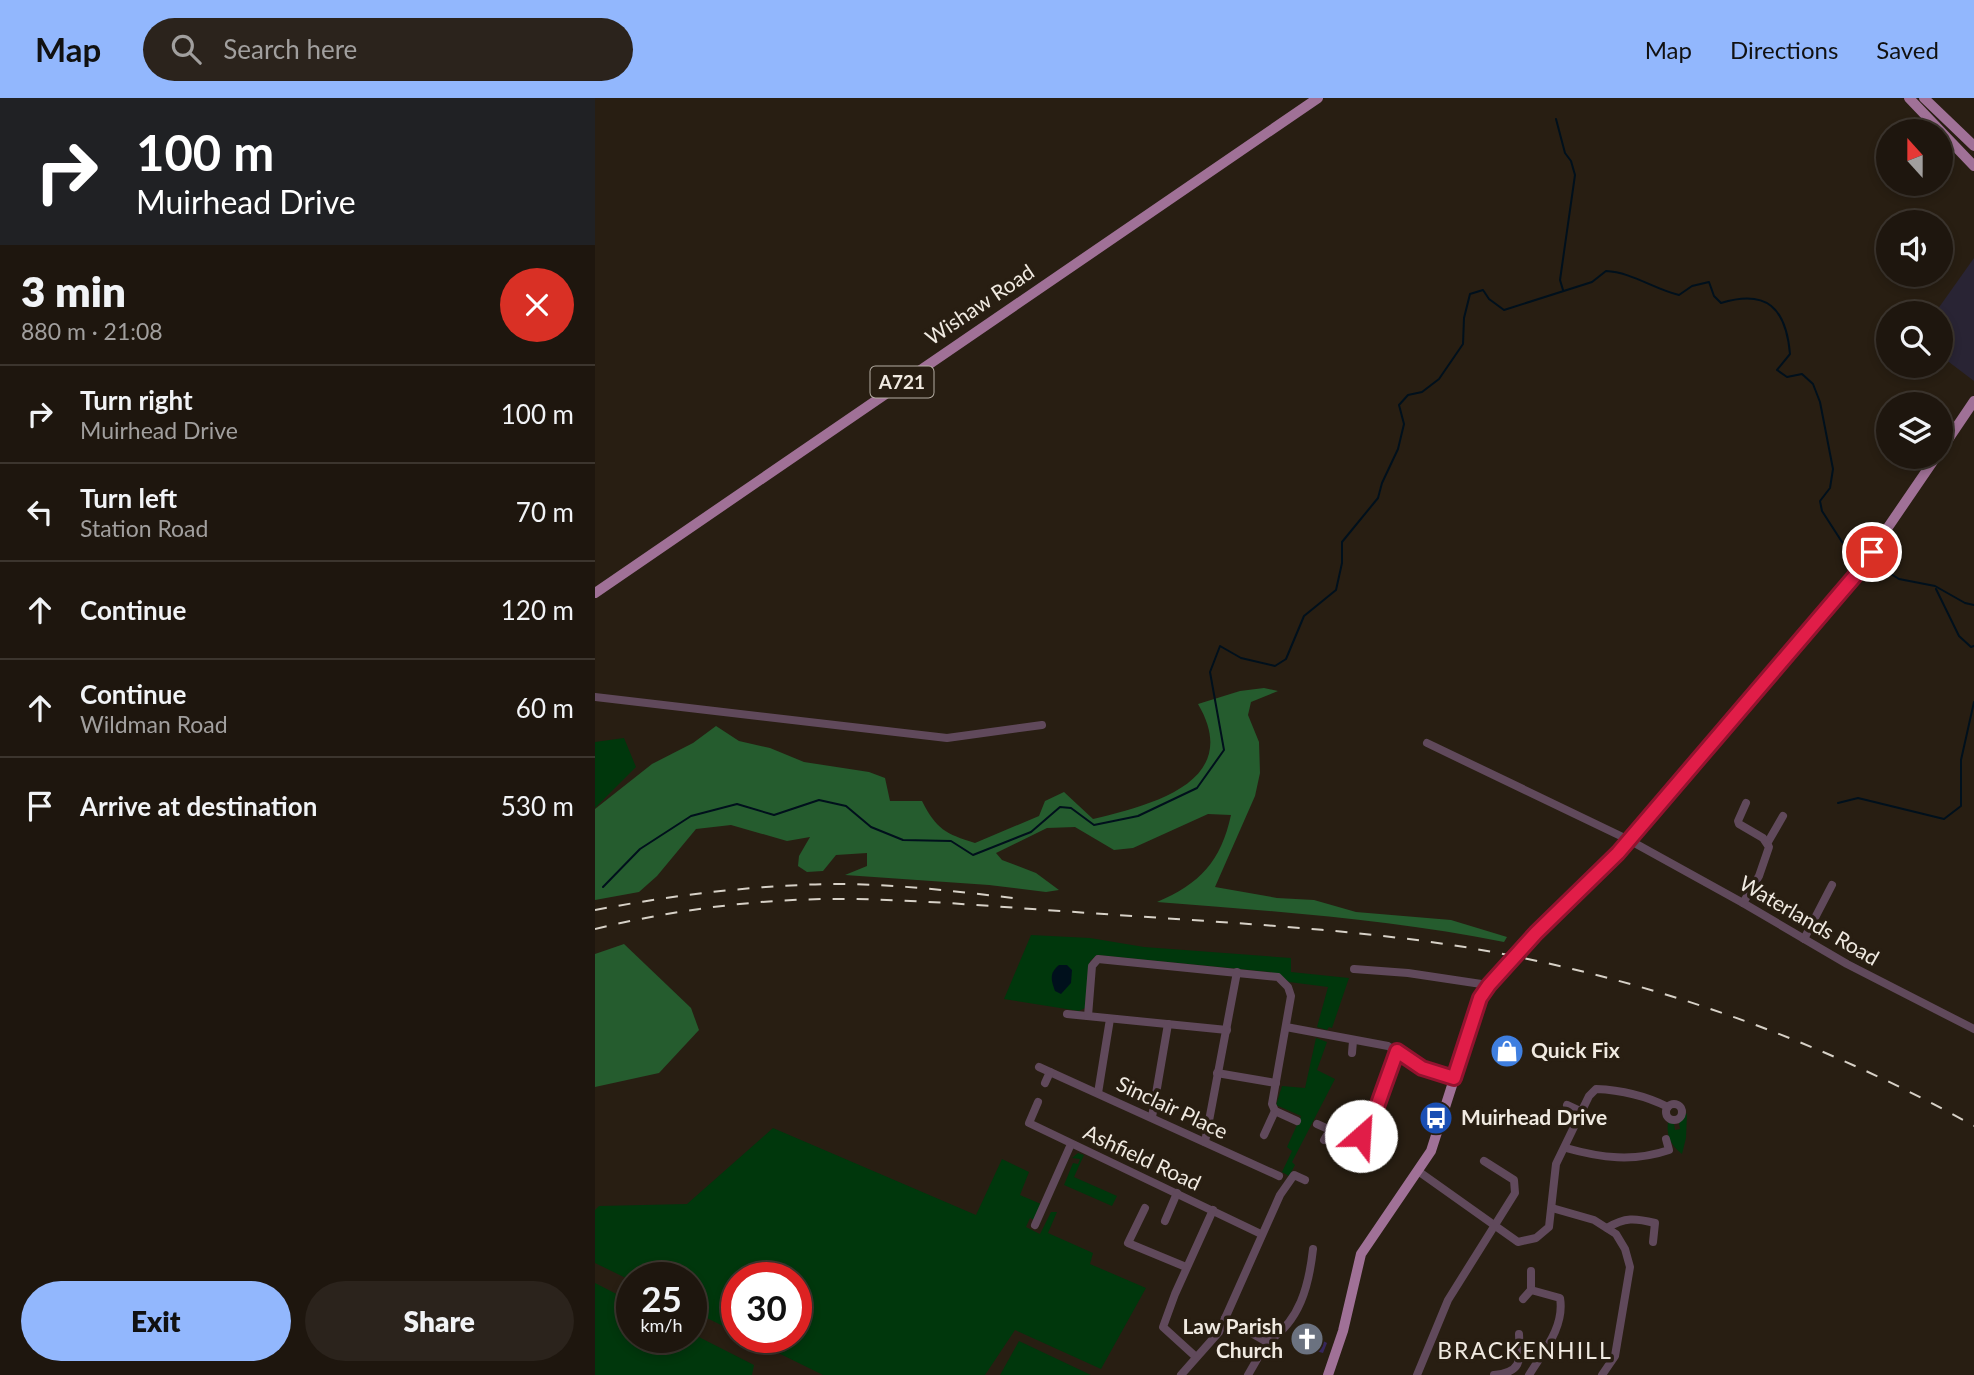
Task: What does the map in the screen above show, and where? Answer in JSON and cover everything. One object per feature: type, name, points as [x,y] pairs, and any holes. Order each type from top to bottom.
[{"type":"main road","name":"Wishaw Road","points":[[595,593],[1318,98]]},
{"type":"main road","points":[[1909,98],[1974,166]]},
{"type":"main road","points":[[1924,98],[1974,146]]},
{"type":"main road","points":[[1953,432],[1974,401]]},
{"type":"main road","points":[[1328,1375],[1343,1331],[1361,1254],[1435,1142],[1480,998],[1496,975],[1629,840],[1863,565],[1928,469]]},
{"type":"street","points":[[595,697],[947,738],[1042,725]]},
{"type":"street","name":"Waterlands Road","points":[[1427,743],[1629,840],[1847,964],[1974,1029]]},
{"type":"street","points":[[1746,803],[1739,824],[1768,842]]},
{"type":"street","points":[[1743,903],[1759,876],[1769,847],[1768,842],[1783,816]]},
{"type":"street","points":[[1804,939],[1832,885]]},
{"type":"street","points":[[1088,1016],[1092,966],[1098,959],[1274,976],[1285,982],[1291,996],[1272,1104],[1275,1111],[1297,1121]]},
{"type":"street","points":[[1354,969],[1408,973],[1489,985]]},
{"type":"street","points":[[1205,1142],[1237,972]]},
{"type":"street","points":[[1067,1014],[1227,1030]]},
{"type":"street","points":[[1098,1093],[1110,1019]]},
{"type":"street","points":[[1152,1117],[1168,1024]]},
{"type":"street","points":[[1286,1027],[1388,1046],[1422,1068],[1454,1078]]},
{"type":"street","points":[[1352,1053],[1353,1041]]},
{"type":"street","points":[[1317,1124],[1353,1140],[1366,1132],[1397,1051]]},
{"type":"street","name":"Sinclair Place","points":[[1039,1067],[1279,1176]]},
{"type":"street","points":[[1045,1083],[1050,1072]]},
{"type":"street","points":[[1217,1073],[1276,1083]]},
{"type":"street","points":[[1418,1171],[1518,1242],[1527,1241],[1537,1238],[1549,1227],[1556,1164],[1566,1148],[1580,1111],[1596,1089],[1621,1090],[1650,1098],[1668,1107]]},
{"type":"street","name":"Ashfield Road","points":[[1038,1102],[1029,1122],[1261,1234]]},
{"type":"street","points":[[1567,1105],[1580,1111]]},
{"type":"street","points":[[1264,1135],[1275,1111]]},
{"type":"street","points":[[1324,1140],[1329,1130]]},
{"type":"street","points":[[1566,1148],[1595,1156],[1646,1158],[1672,1152],[1665,1139]]},
{"type":"street","points":[[1035,1225],[1071,1144]]},
{"type":"street","points":[[1417,1375],[1448,1300],[1515,1193],[1514,1180],[1484,1161]]},
{"type":"street","points":[[1181,1375],[1219,1332],[1280,1195],[1296,1171],[1305,1180]]},
{"type":"street","points":[[1165,1221],[1177,1193]]},
{"type":"street","points":[[1145,1208],[1128,1243],[1186,1267]]},
{"type":"street","points":[[1552,1208],[1594,1220],[1616,1234],[1625,1249],[1630,1266],[1615,1356],[1602,1375]]},
{"type":"street","points":[[1196,1357],[1163,1326],[1186,1267],[1213,1210]]},
{"type":"street","points":[[1607,1228],[1621,1219],[1634,1218],[1660,1224],[1653,1242]]},
{"type":"street","points":[[1248,1375],[1267,1342],[1288,1327],[1295,1315],[1310,1277],[1313,1249]]},
{"type":"street","points":[[1523,1299],[1531,1290],[1531,1270]]},
{"type":"street","points":[[1520,1361],[1532,1371],[1557,1329],[1561,1305],[1560,1298],[1531,1290]]},
{"type":"street","points":[[1225,1318],[1267,1342]]},
{"type":"street","points":[[1494,1375],[1505,1374],[1520,1361],[1519,1334]]},
{"type":"shaded area","points":[[1974,258],[1974,381],[1953,365],[1953,301],[1944,301]]},
{"type":"green space","points":[[1264,688],[1278,691],[1251,702],[1248,715],[1259,742],[1260,773],[1255,796],[1215,887],[1277,898],[1314,900],[1356,912],[1451,920],[1507,937],[1504,942],[1375,922],[1157,902],[1197,879],[1206,869],[1215,858],[1231,815],[1208,814],[1133,848],[1114,850],[1075,827],[1047,828],[996,853],[1002,860],[1036,873],[1059,890],[1046,892],[989,885],[845,875],[867,866],[867,853],[836,855],[823,871],[807,872],[798,866],[799,856],[810,837],[787,841],[731,825],[696,829],[657,876],[639,892],[595,900],[595,809],[652,764],[693,743],[716,726],[739,741],[770,748],[804,762],[869,772],[885,778],[890,801],[922,801],[932,818],[943,829],[956,837],[975,843],[1039,816],[1045,801],[1064,792],[1093,819],[1140,806],[1185,786],[1200,771],[1209,753],[1209,731],[1198,704],[1240,691]]},
{"type":"green space","points":[[624,738],[636,767],[595,808],[595,742]]},
{"type":"green space","points":[[1031,935],[1090,938],[1144,947],[1291,958],[1291,972],[1349,978],[1332,1028],[1327,1030],[1317,1027],[1328,987],[1289,982],[1270,972],[1097,955],[1090,961],[1085,1008],[1079,1011],[1004,999]]},
{"type":"green space","points":[[624,944],[691,1008],[699,1030],[659,1073],[595,1087],[595,954]]},
{"type":"green space","points":[[1316,1038],[1327,1042],[1317,1070],[1335,1079],[1292,1162],[1295,1165],[1289,1176],[1282,1172],[1292,1151],[1287,1147],[1301,1116],[1276,1105],[1282,1086],[1305,1088]]},
{"type":"green space","points":[[1687,1113],[1682,1154],[1670,1140],[1668,1122],[1674,1124],[1675,1130],[1680,1129],[1679,1123]]},
{"type":"green space","points":[[773,1128],[976,1215],[1002,1159],[1029,1172],[1020,1195],[1041,1204],[1034,1220],[1030,1218],[1026,1227],[1040,1234],[1051,1212],[1057,1212],[1048,1233],[1093,1253],[1090,1264],[1146,1288],[1101,1369],[1015,1330],[985,1375],[823,1375],[778,1353],[812,1353],[812,1262],[721,1262],[721,1325],[707,1318],[707,1262],[616,1262],[616,1273],[595,1263],[595,1210],[599,1206],[687,1204]]},
{"type":"green space","points":[[1078,1153],[1084,1155],[1074,1177],[1117,1196],[1112,1206],[1064,1185],[1073,1163],[1078,1164],[1080,1159],[1072,1158]]},
{"type":"green space","points":[[595,1283],[616,1294],[616,1353],[707,1353],[707,1341],[721,1348],[721,1353],[730,1353],[754,1365],[752,1375],[595,1375]]},
{"type":"green space","points":[[1019,1341],[1091,1375],[1000,1375]]},
{"type":"water","points":[[1059,965],[1067,965],[1072,970],[1071,983],[1061,994],[1055,991],[1052,980],[1052,974]]},
{"type":"building","name":"Quick Fix","points":[[1515,1039],[1522,1041],[1516,1062],[1494,1056],[1498,1043],[1512,1047]]},
{"type":"building","name":"Law Parish Church","points":[[1296,1326],[1327,1343],[1323,1353],[1290,1344]]},
{"type":"waterway","points":[[1556,119],[1565,153],[1571,161],[1575,175],[1560,280],[1563,290]]},
{"type":"waterway","points":[[603,887],[640,849],[691,816],[737,804],[774,815],[819,800],[846,806],[871,827],[903,840],[951,841],[973,855],[1031,832],[1060,807],[1071,808],[1094,825],[1138,816],[1197,788],[1224,750],[1210,672],[1220,646],[1241,658],[1275,666],[1286,659],[1304,616],[1336,590],[1342,563],[1342,542],[1378,498],[1398,449],[1404,424],[1399,405],[1408,395],[1422,392],[1439,379],[1463,344],[1464,318],[1470,294],[1483,290],[1489,299],[1504,310],[1592,282],[1606,271],[1624,274],[1679,295],[1692,286],[1709,282],[1714,296],[1721,303],[1751,299],[1771,306],[1784,325],[1790,354],[1777,370],[1787,377],[1802,374],[1813,384],[1820,402],[1833,469],[1830,488],[1820,501],[1822,511],[1842,542],[1862,557]]},
{"type":"waterway","points":[[1870,561],[1899,579],[1935,586],[1965,603],[1974,605]]},
{"type":"waterway","points":[[1936,589],[1959,636],[1971,647],[1974,646]]},
{"type":"waterway","points":[[1838,803],[1858,798],[1944,819],[1961,806],[1961,760],[1974,702]]},
{"type":"railway","points":[[595,910],[723,891],[827,884],[907,887],[1013,898]]},
{"type":"railway","points":[[595,929],[721,906],[785,900],[849,899],[1271,926],[1452,945],[1588,973],[1721,1013],[1850,1064],[1974,1126]]},
{"type":"place","name":"Quick Fix","points":[[1507,1051]]},
{"type":"place","name":"Muirhead Drive","points":[[1436,1118]]},
{"type":"place","name":"Law Parish Church","points":[[1307,1339]]},
{"type":"district","name":"BRACKENHILL","points":[[1525,1351]]},
{"type":"route","points":[[1361,1136],[1373,1120],[1397,1051],[1422,1068],[1454,1078],[1480,998],[1496,975],[1618,853],[1854,577],[1872,552]]}]
